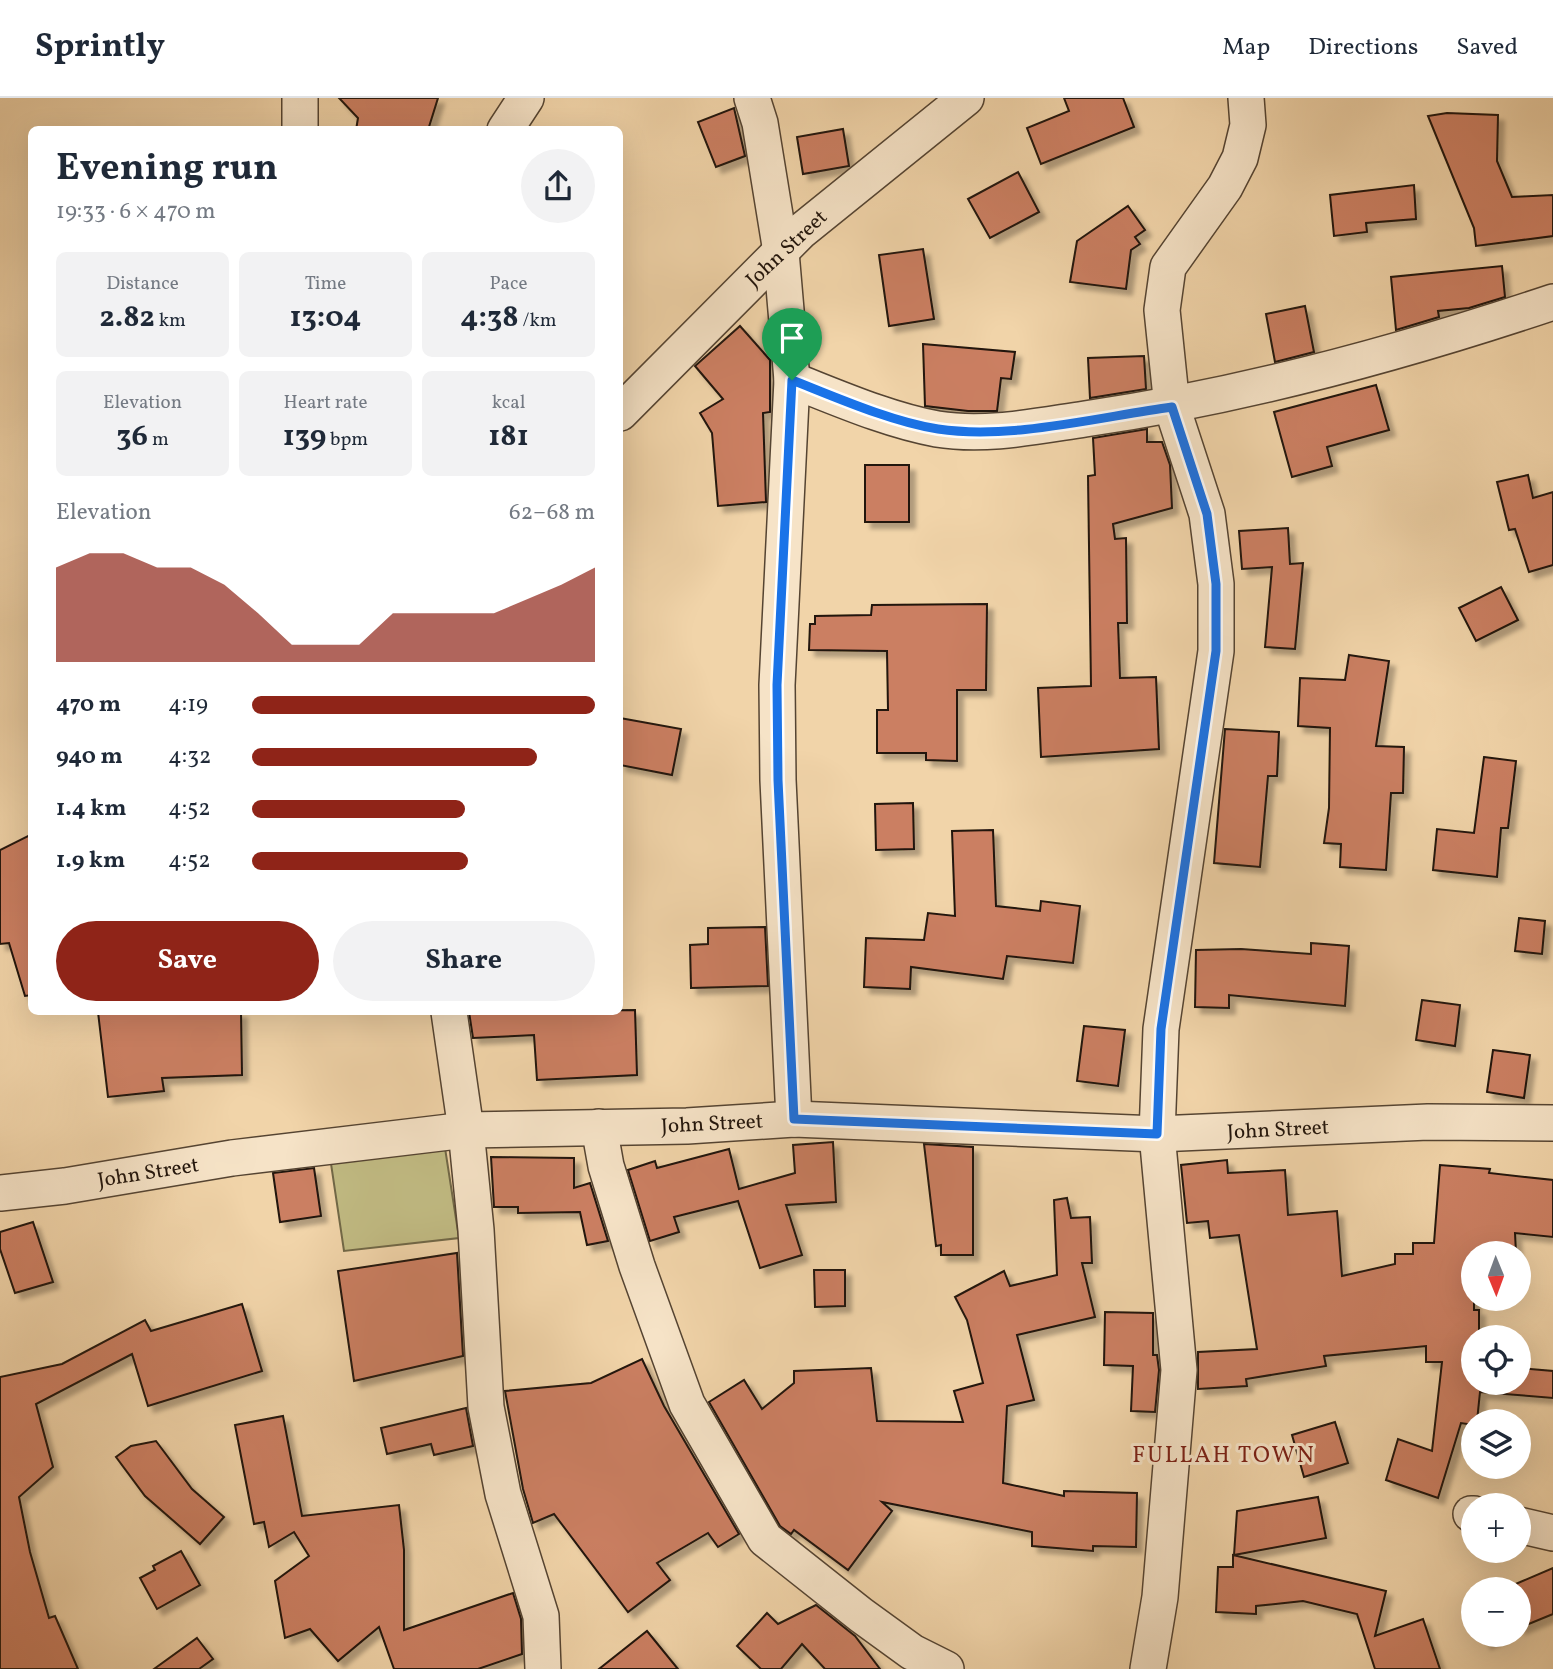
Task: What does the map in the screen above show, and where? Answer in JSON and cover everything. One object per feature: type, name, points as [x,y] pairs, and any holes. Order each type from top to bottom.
[{"type":"street","points":[[300,98],[300,126]]},
{"type":"street","points":[[508,126],[527,98]]},
{"type":"street","points":[[752,98],[760,123],[781,252],[792,380],[779,602],[777,697],[794,1119]]},
{"type":"street","name":"John Street","points":[[623,410],[649,380],[800,232],[966,98]]},
{"type":"street","points":[[1148,1669],[1160,1597],[1180,1370],[1157,1134],[1161,1029],[1216,651],[1216,584],[1207,514],[1172,407],[1161,310],[1168,267],[1225,187],[1240,158],[1248,125],[1246,98]]},
{"type":"street","points":[[792,380],[849,402],[936,429],[975,432],[1172,407],[1395,351],[1553,302]]},
{"type":"street","points":[[449,1015],[466,1130],[476,1230],[486,1407],[503,1494],[541,1616],[543,1669]]},
{"type":"street","name":"John Street","points":[[0,1193],[65,1186],[232,1158],[466,1130],[599,1128],[794,1119],[1157,1134],[1428,1122],[1553,1124]]},
{"type":"street","points":[[599,1128],[606,1166],[637,1266],[687,1404],[765,1539],[912,1652],[946,1669]]},
{"type":"street","points":[[1531,1528],[1553,1533]]},
{"type":"shaded area","points":[[445,1148],[459,1238],[344,1251],[330,1157]]},
{"type":"building","points":[[339,98],[438,98],[429,126],[357,126],[358,118]]},
{"type":"building","points":[[1064,98],[1123,98],[1134,127],[1041,164],[1027,128],[1069,111]]},
{"type":"building","points":[[734,108],[745,156],[716,167],[698,122]]},
{"type":"building","points":[[1447,113],[1498,115],[1497,161],[1512,197],[1553,195],[1553,236],[1476,246],[1474,228],[1428,116]]},
{"type":"building","points":[[843,129],[849,166],[803,174],[797,137]]},
{"type":"building","points":[[1018,172],[1039,212],[990,238],[968,199]]},
{"type":"building","points":[[1414,185],[1416,219],[1366,223],[1367,232],[1334,236],[1330,195]]},
{"type":"building","points":[[1128,206],[1145,230],[1135,237],[1140,244],[1131,250],[1126,289],[1070,282],[1077,241]]},
{"type":"building","points":[[923,249],[934,319],[889,326],[879,255]]},
{"type":"building","points":[[1502,266],[1505,297],[1469,308],[1438,311],[1439,317],[1396,330],[1391,277]]},
{"type":"building","points":[[1305,306],[1314,352],[1275,362],[1266,314]]},
{"type":"building","points":[[740,326],[770,360],[770,412],[763,413],[766,502],[718,506],[712,433],[700,413],[723,399],[695,366]]},
{"type":"building","points":[[923,344],[1015,352],[1011,379],[1001,378],[997,411],[925,406]]},
{"type":"building","points":[[1144,356],[1146,389],[1090,398],[1088,358]]},
{"type":"building","points":[[1376,385],[1389,430],[1327,447],[1332,466],[1292,477],[1274,412]]},
{"type":"building","points":[[1147,429],[1147,442],[1162,442],[1170,465],[1172,508],[1113,524],[1115,539],[1126,538],[1127,623],[1118,623],[1120,678],[1156,677],[1159,749],[1041,757],[1038,688],[1091,686],[1088,476],[1095,475],[1093,438]]},
{"type":"building","points":[[865,465],[909,465],[909,522],[865,522]]},
{"type":"building","points":[[1528,475],[1533,498],[1553,492],[1553,565],[1529,572],[1515,529],[1509,530],[1497,482]]},
{"type":"building","points":[[1288,528],[1290,564],[1303,563],[1295,649],[1265,647],[1272,567],[1242,569],[1239,531]]},
{"type":"building","points":[[1501,587],[1518,620],[1476,641],[1459,608]]},
{"type":"building","points":[[987,604],[986,690],[957,690],[957,761],[926,760],[926,753],[877,753],[877,710],[888,710],[887,651],[809,650],[810,624],[815,624],[815,616],[871,615],[872,605]]},
{"type":"building","points":[[1349,655],[1389,661],[1376,746],[1404,747],[1403,793],[1391,793],[1386,870],[1340,867],[1341,844],[1324,843],[1329,808],[1330,728],[1298,726],[1300,678],[1345,680]]},
{"type":"building","points":[[623,719],[681,729],[672,775],[623,766]]},
{"type":"building","points":[[1225,729],[1279,732],[1277,776],[1268,776],[1260,867],[1214,863]]},
{"type":"building","points":[[1484,757],[1516,761],[1508,828],[1501,828],[1497,877],[1433,870],[1437,829],[1474,833]]},
{"type":"building","points":[[913,803],[914,849],[876,850],[875,804]]},
{"type":"building","points":[[993,830],[996,906],[1040,911],[1041,901],[1080,906],[1073,963],[1007,956],[1003,979],[911,967],[910,989],[864,987],[866,938],[924,940],[928,913],[955,916],[952,831]]},
{"type":"building","points":[[28,836],[28,996],[25,996],[9,943],[0,944],[0,850]]},
{"type":"building","points":[[1519,918],[1545,921],[1542,954],[1515,951]]},
{"type":"building","points":[[765,927],[768,986],[691,988],[690,945],[708,944],[708,928]]},
{"type":"building","points":[[1311,943],[1349,946],[1345,1006],[1229,995],[1229,1008],[1195,1007],[1196,950],[1241,949],[1311,954]]},
{"type":"building","points":[[1422,1000],[1460,1005],[1455,1046],[1416,1040]]},
{"type":"building","points":[[623,1010],[635,1010],[637,1075],[537,1080],[534,1035],[473,1038],[469,1015],[623,1015]]},
{"type":"building","points":[[98,1015],[241,1015],[242,1075],[162,1078],[164,1091],[108,1097]]},
{"type":"building","points":[[1084,1026],[1125,1030],[1118,1086],[1077,1081]]},
{"type":"building","points":[[1493,1050],[1530,1055],[1524,1098],[1487,1092]]},
{"type":"building","points":[[833,1142],[836,1202],[786,1205],[802,1255],[760,1268],[738,1201],[674,1217],[679,1232],[650,1241],[628,1170],[655,1161],[657,1168],[729,1149],[739,1189],[795,1173],[793,1145]]},
{"type":"building","points":[[924,1144],[973,1147],[973,1255],[941,1255],[941,1245],[936,1246]]},
{"type":"building","points":[[491,1157],[574,1158],[574,1188],[590,1183],[608,1241],[587,1245],[580,1212],[518,1213],[518,1207],[494,1207]]},
{"type":"building","points":[[1227,1160],[1228,1173],[1285,1170],[1288,1215],[1337,1211],[1342,1276],[1395,1264],[1395,1254],[1413,1254],[1413,1243],[1434,1243],[1440,1165],[1490,1169],[1489,1173],[1553,1180],[1553,1237],[1515,1233],[1515,1241],[1461,1241],[1461,1311],[1479,1311],[1479,1325],[1461,1325],[1461,1395],[1480,1395],[1478,1409],[1461,1409],[1461,1423],[1438,1498],[1386,1480],[1398,1439],[1432,1451],[1442,1362],[1426,1362],[1426,1346],[1324,1356],[1326,1366],[1246,1379],[1247,1386],[1198,1389],[1198,1352],[1257,1349],[1239,1235],[1210,1238],[1208,1221],[1187,1223],[1181,1165]]},
{"type":"building","points":[[314,1168],[321,1216],[280,1222],[273,1173]]},
{"type":"building","points":[[1067,1198],[1071,1218],[1090,1217],[1092,1263],[1082,1263],[1095,1317],[1017,1335],[1034,1400],[1007,1406],[1003,1483],[1064,1496],[1064,1491],[1137,1493],[1136,1547],[1093,1546],[1093,1551],[1032,1546],[1032,1532],[882,1502],[892,1511],[848,1570],[794,1530],[791,1534],[780,1526],[709,1402],[744,1380],[762,1409],[794,1383],[794,1371],[871,1368],[877,1421],[963,1422],[954,1391],[983,1383],[967,1320],[955,1297],[1004,1271],[1010,1286],[1057,1275],[1054,1200]]},
{"type":"building","points":[[33,1222],[53,1282],[15,1293],[0,1249],[0,1232]]},
{"type":"building","points":[[457,1253],[463,1356],[354,1381],[338,1271]]},
{"type":"building","points":[[814,1270],[845,1270],[845,1306],[815,1307]]},
{"type":"building","points":[[242,1304],[262,1371],[148,1406],[132,1354],[36,1404],[53,1467],[19,1497],[30,1552],[49,1618],[55,1616],[78,1669],[0,1669],[0,1377],[62,1364],[145,1320],[151,1331]]},
{"type":"building","points":[[1105,1312],[1153,1313],[1153,1355],[1157,1355],[1159,1370],[1155,1412],[1131,1411],[1133,1366],[1104,1365]]},
{"type":"building","points":[[642,1359],[664,1406],[739,1534],[718,1547],[708,1533],[657,1563],[670,1580],[628,1612],[554,1514],[533,1523],[523,1489],[505,1391],[591,1383]]},
{"type":"building","points":[[1531,1369],[1553,1371],[1553,1398],[1516,1395],[1531,1395]]},
{"type":"building","points":[[466,1408],[473,1446],[434,1455],[431,1444],[387,1454],[381,1428]]},
{"type":"building","points":[[283,1416],[302,1516],[399,1505],[404,1550],[404,1630],[513,1593],[521,1619],[522,1654],[478,1669],[394,1669],[379,1627],[338,1661],[310,1629],[285,1638],[275,1581],[309,1556],[294,1532],[269,1547],[264,1522],[254,1524],[235,1425]]},
{"type":"building","points":[[1335,1422],[1348,1463],[1304,1477],[1292,1435]]},
{"type":"building","points":[[156,1441],[192,1489],[224,1517],[200,1544],[145,1496],[116,1457],[131,1446]]},
{"type":"building","points":[[1318,1497],[1326,1538],[1234,1555],[1237,1511]]},
{"type":"building","points":[[181,1551],[200,1585],[157,1609],[140,1578],[155,1570],[153,1566]]},
{"type":"building","points":[[1233,1555],[1386,1591],[1375,1636],[1423,1619],[1440,1669],[1375,1669],[1357,1614],[1303,1601],[1256,1606],[1256,1614],[1216,1612],[1218,1567],[1233,1567]]},
{"type":"building","points":[[1553,1568],[1553,1614],[1531,1623],[1531,1577]]},
{"type":"building","points":[[816,1605],[855,1636],[880,1669],[825,1669],[802,1644],[781,1669],[761,1669],[737,1646],[767,1613],[778,1624]]},
{"type":"building","points":[[647,1631],[678,1669],[599,1669]]},
{"type":"building","points":[[197,1638],[213,1659],[199,1669],[154,1669]]},
{"type":"district","name":"FULLAH TOWN","points":[[1224,1454]]},
{"type":"route","points":[[792,380],[849,402],[936,429],[975,432],[1018,429],[1172,407],[1207,514],[1216,584],[1216,651],[1161,1029],[1157,1134],[922,1122],[794,1119],[791,997],[778,780],[777,685],[792,380]]}]
